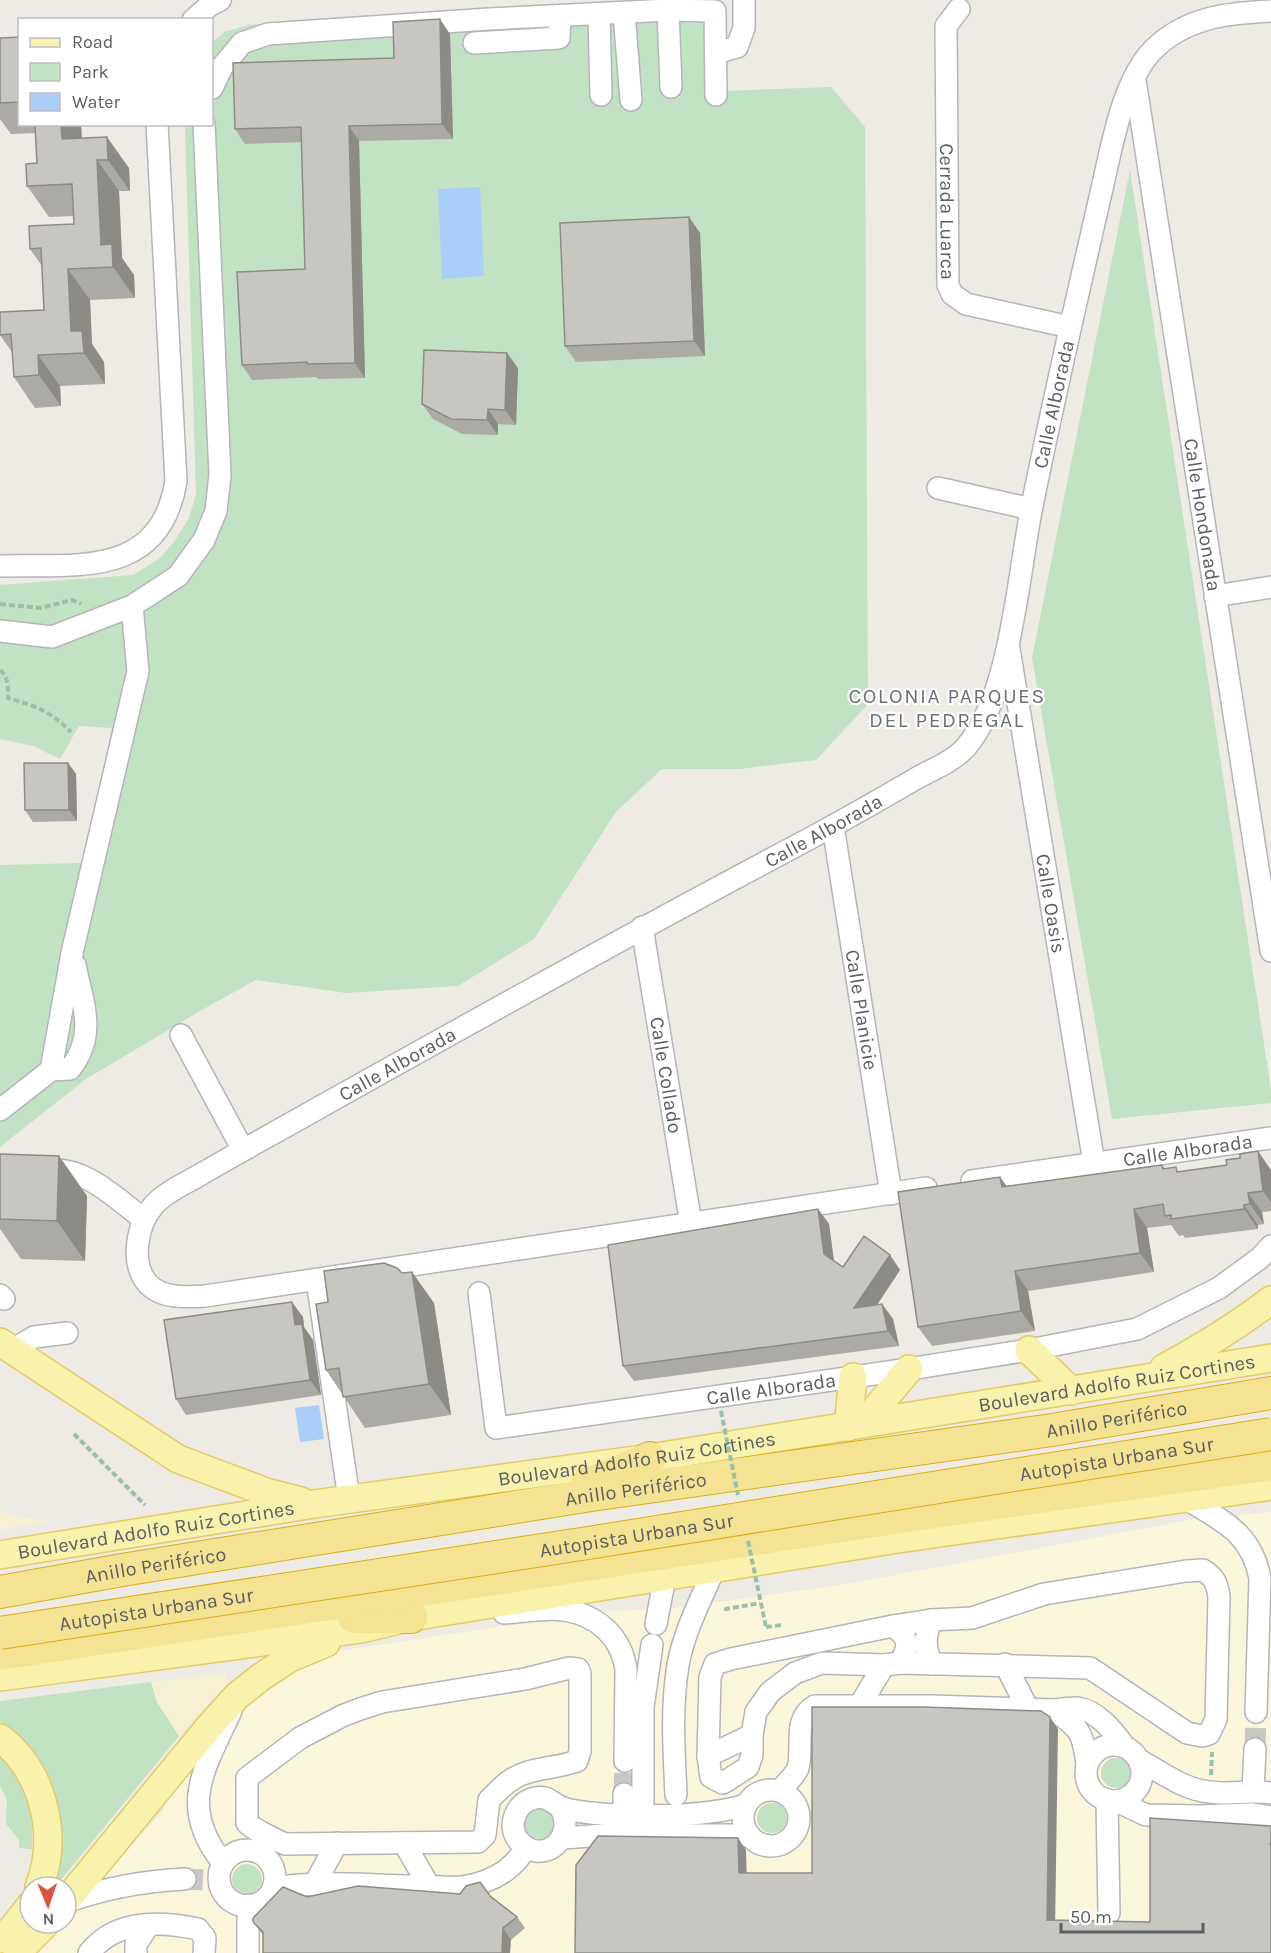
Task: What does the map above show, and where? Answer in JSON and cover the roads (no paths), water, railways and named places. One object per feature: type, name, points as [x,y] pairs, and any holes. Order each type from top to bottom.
[{"type":"highway","name":"Anillo Periférico","points":[[0,1592],[122,1570],[603,1493],[1052,1430],[1271,1393]]},
{"type":"highway","name":"Autopista Urbana Sur","points":[[0,1617],[890,1480],[1271,1418]]},
{"type":"highway","name":"Autopista Urbana Sur","points":[[0,1633],[600,1542],[1271,1434]]},
{"type":"highway","points":[[462,1516],[486,1504],[599,1480],[650,1458]]},
{"type":"highway","points":[[898,1539],[1267,1472]]},
{"type":"highway","points":[[0,1654],[921,1514],[1267,1472]]},
{"type":"highway","points":[[75,1643],[301,1620],[369,1616],[411,1617]]},
{"type":"main road","points":[[1144,1379],[1200,1349],[1271,1300]]},
{"type":"main road","points":[[6,1346],[178,1459],[266,1492],[314,1504]]},
{"type":"main road","points":[[1029,1350],[1071,1391]]},
{"type":"main road","name":"Boulevard Adolfo Ruiz Cortines","points":[[0,1555],[314,1504],[650,1458],[1271,1358]]},
{"type":"main road","points":[[856,1425],[909,1369]]},
{"type":"main road","points":[[853,1377],[856,1425]]},
{"type":"main road","points":[[0,1677],[361,1629],[411,1617],[898,1539],[1185,1498],[1267,1472]]},
{"type":"main road","points":[[78,1887],[208,1726],[237,1696],[290,1658],[361,1629]]},
{"type":"main road","points":[[0,1738],[25,1764],[38,1788],[47,1830],[46,1855],[42,1875]]},
{"type":"main road","points":[[0,1939],[18,1922]]},
{"type":"main road","points":[[17,1953],[34,1935]]},
{"type":"street","points":[[195,18],[210,5],[220,0]]},
{"type":"street","points":[[716,53],[737,47],[744,28],[744,0]]},
{"type":"street","name":"Cerrada Luarca","points":[[959,9],[946,26],[948,285],[952,294],[966,304],[1070,327]]},
{"type":"street","points":[[668,10],[671,87]]},
{"type":"street","points":[[213,86],[222,67],[242,43],[268,34],[668,10],[715,11],[716,95]]},
{"type":"street","name":"Calle Alborada","points":[[1271,11],[1246,12],[1203,19],[1173,35],[1152,50],[1134,76],[1117,128],[1070,327],[1032,509],[1008,643],[993,699],[980,730],[961,754],[833,826],[642,927],[158,1200],[143,1219],[138,1246],[139,1266],[147,1283],[162,1294],[183,1297],[205,1296],[1271,1138]]},
{"type":"street","points":[[624,13],[631,100]]},
{"type":"street","points":[[599,14],[601,94]]},
{"type":"street","points":[[474,43],[559,38],[560,16]]},
{"type":"street","name":"Calle Hondonada","points":[[1134,76],[1271,951]]},
{"type":"street","points":[[2,560],[100,564],[135,551],[158,531],[173,502],[176,481],[157,126]]},
{"type":"street","points":[[0,631],[52,637],[132,606],[178,576],[204,540],[216,511],[220,475],[204,126]]},
{"type":"street","points":[[938,488],[1032,509]]},
{"type":"street","points":[[1215,596],[1271,586]]},
{"type":"street","points":[[51,1070],[72,953],[138,671],[132,606]]},
{"type":"street","name":"Calle Oasis","points":[[1008,643],[1094,1163]]},
{"type":"street","name":"Calle Planicie","points":[[833,826],[891,1194]]},
{"type":"street","name":"Calle Collado","points":[[642,927],[691,1224]]},
{"type":"street","points":[[0,1110],[51,1070],[70,1069],[80,1057],[86,1040],[87,1024],[72,953]]},
{"type":"street","points":[[181,1035],[243,1150]]},
{"type":"street","points":[[21,1179],[45,1170],[75,1172],[110,1192],[143,1219]]},
{"type":"street","name":"Calle Alborada","points":[[479,1293],[496,1428],[909,1369],[1029,1350],[1137,1329],[1219,1288],[1260,1258],[1271,1246]]},
{"type":"street","points":[[317,1280],[349,1499]]},
{"type":"street","points":[[6,1346],[34,1337],[67,1333]]},
{"type":"street","points":[[1185,1498],[1227,1524],[1244,1539],[1257,1565],[1260,1578],[1256,1712]]},
{"type":"street","points":[[676,1795],[674,1720],[678,1663],[688,1627],[714,1569]]},
{"type":"street","points":[[1203,1570],[1218,1584],[1216,1719],[1209,1734],[1202,1736],[1187,1733],[1090,1668],[1005,1664],[822,1663],[795,1673],[770,1692],[756,1712],[752,1735],[752,1755],[748,1767],[723,1783],[711,1777],[708,1756],[710,1677],[716,1665],[788,1647],[893,1626],[931,1620],[972,1618],[1044,1594],[1203,1570]]},
{"type":"street","points":[[656,1624],[665,1577]]},
{"type":"street","points":[[411,1617],[564,1610],[594,1620],[604,1626],[615,1638],[625,1663],[625,1761]]},
{"type":"street","points":[[931,1620],[925,1644],[932,1664]]},
{"type":"street","points":[[860,1705],[908,1644],[905,1637],[893,1626]]},
{"type":"street","points":[[631,1807],[652,1645]]},
{"type":"street","points":[[1005,1664],[1028,1709]]},
{"type":"street","points":[[569,1668],[578,1669],[580,1751],[577,1761],[564,1766],[529,1772],[509,1780],[489,1800],[485,1835],[478,1842],[337,1843],[285,1844],[253,1829],[247,1823],[247,1778],[300,1738],[342,1716],[382,1702],[525,1679],[569,1668]]},
{"type":"street","points":[[208,1876],[213,1850],[204,1834],[200,1820],[198,1806],[201,1777],[237,1696]]},
{"type":"street","points":[[780,1791],[798,1769],[801,1724],[806,1711],[816,1706],[1053,1710],[1079,1708],[1095,1716],[1112,1731],[1142,1768],[1139,1786],[1133,1793],[1112,1800]]},
{"type":"street","points":[[1053,1710],[1071,1721],[1083,1737],[1087,1782],[1099,1797],[1112,1800],[1146,1815],[1253,1814],[1271,1817]]},
{"type":"street","points":[[708,1756],[752,1735]]},
{"type":"street","points":[[1087,1764],[1098,1750],[1116,1745],[1186,1787],[1211,1792],[1262,1792],[1255,1749]]},
{"type":"street","points":[[529,1772],[533,1798]]},
{"type":"street","points":[[769,1789],[780,1791],[790,1797],[796,1805],[800,1815],[799,1825],[786,1842],[776,1846],[764,1845],[753,1840],[746,1831],[742,1820],[744,1809],[749,1799],[758,1792],[769,1789]]},
{"type":"street","points":[[533,1798],[543,1798],[553,1801],[561,1808],[566,1828],[563,1838],[556,1845],[547,1850],[536,1851],[526,1847],[518,1840],[513,1820],[516,1811],[523,1803],[533,1798]]},
{"type":"street","points":[[1110,1912],[1112,1800]]},
{"type":"street","points":[[561,1808],[593,1813],[631,1807],[700,1814],[746,1805]]},
{"type":"street","points":[[563,1838],[604,1834],[749,1835]]},
{"type":"street","points":[[314,1885],[337,1843]]},
{"type":"street","points":[[404,1843],[429,1886]]},
{"type":"street","points":[[273,1888],[314,1885],[462,1887],[491,1879],[508,1870],[519,1860],[526,1847]]},
{"type":"street","points":[[78,1898],[123,1885],[208,1876],[236,1852],[244,1850],[260,1852],[272,1864],[275,1880],[273,1888],[263,1900],[248,1905],[238,1904],[229,1899],[208,1876]]},
{"type":"street","points":[[248,1905],[248,1953]]},
{"type":"street","points":[[89,1953],[109,1934],[134,1924],[182,1925],[198,1929],[205,1938],[204,1953]]},
{"type":"street","points":[[136,1953],[136,1944],[149,1925]]},
{"type":"water","points":[[480,187],[484,276],[442,279],[438,189]]},
{"type":"water","points":[[319,1405],[324,1439],[300,1442],[295,1408]]},
{"type":"tunnel","points":[[1255,1749],[1256,1712]]},
{"type":"tunnel","points":[[624,1794],[625,1761]]},
{"type":"tunnel","points":[[185,1879],[203,1880]]},
{"type":"district","name":"COLONIA PARQUES DEL PEDREGAL","points":[[947,708]]}]
